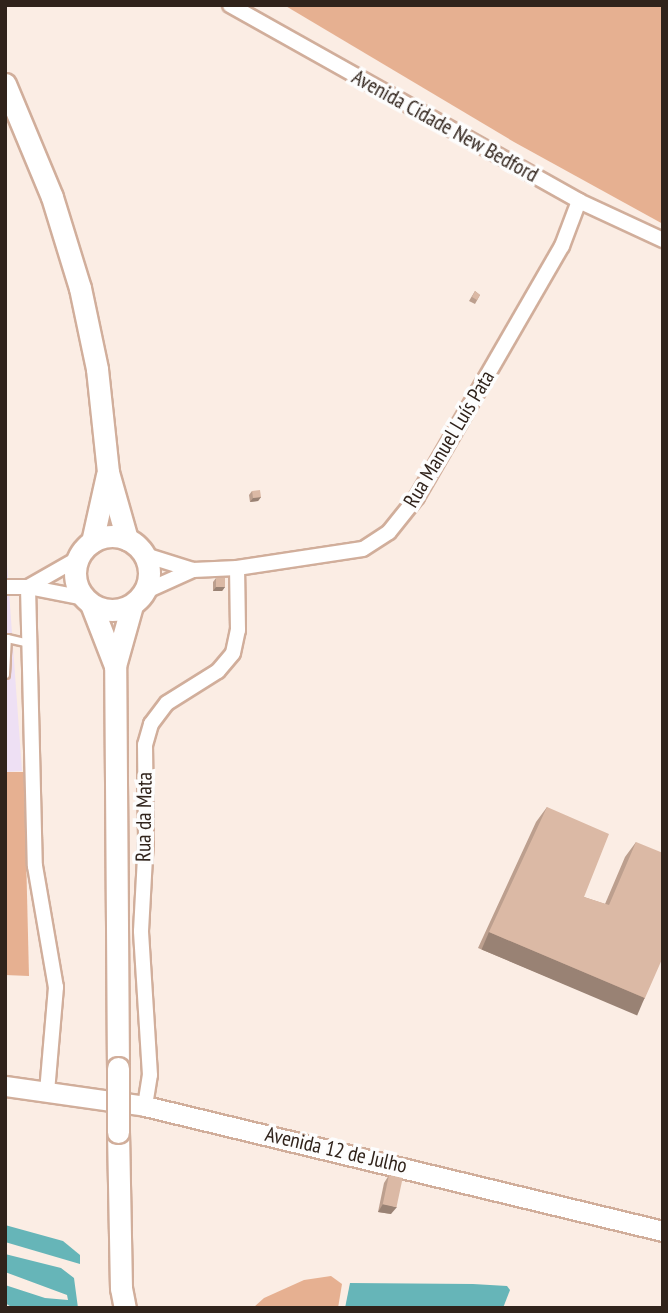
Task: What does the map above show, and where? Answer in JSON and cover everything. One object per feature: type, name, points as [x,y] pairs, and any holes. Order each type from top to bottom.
[{"type":"main road","points":[[5,83],[52,197],[80,288],[97,369],[108,472],[127,539],[145,555],[149,580],[138,599],[115,666],[118,1132],[121,1288],[125,1308]]},
{"type":"main road","points":[[5,93],[16,112]]},
{"type":"main road","points":[[92,542],[108,472]]},
{"type":"main road","points":[[115,666],[75,580],[77,559],[92,542],[103,537],[127,539]]},
{"type":"main road","points":[[87,601],[111,611],[138,599]]},
{"type":"main road","name":"Avenida 12 de Julho","points":[[5,1086],[145,1106],[663,1231]]},
{"type":"street","name":"Avenida Cidade New Bedford","points":[[230,5],[579,201],[663,240]]},
{"type":"street","name":"Rua Manuel Luís Pata","points":[[194,570],[236,568],[363,549],[389,532],[417,497],[555,258],[579,201]]},
{"type":"street","points":[[145,555],[194,570]]},
{"type":"street","points":[[28,587],[77,559]]},
{"type":"street","name":"Rua da Mata","points":[[145,1106],[150,1074],[141,931],[146,839],[145,745],[151,724],[167,703],[218,671],[233,653],[237,630],[236,568]]},
{"type":"street","points":[[138,599],[194,570]]},
{"type":"street","points":[[5,587],[28,587],[87,601]]},
{"type":"street","points":[[28,587],[35,866],[56,987],[47,1091]]},
{"type":"lane","points":[[5,674],[7,638],[29,642]]},
{"type":"shaded area","points":[[284,5],[663,5],[663,224],[514,142]]},
{"type":"shaded area","points":[[5,537],[22,771],[5,772]]},
{"type":"shaded area","points":[[5,772],[24,772],[29,976],[5,975]]},
{"type":"shaded area","points":[[331,1276],[342,1284],[338,1308],[253,1308],[264,1298],[304,1280]]},
{"type":"water","points":[[5,1225],[63,1241],[80,1255],[80,1264],[5,1242]]},
{"type":"water","points":[[5,1254],[61,1268],[74,1278],[78,1308],[13,1308],[5,1303],[5,1285],[45,1298],[68,1300],[67,1295],[5,1272]]},
{"type":"water","points":[[350,1283],[473,1284],[507,1286],[510,1290],[503,1308],[345,1308]]},
{"type":"building","points":[[475,291],[480,295],[477,300],[472,297]]},
{"type":"building","points":[[260,490],[261,497],[253,498],[252,491]]},
{"type":"building","points":[[216,578],[225,578],[225,587],[216,587]]},
{"type":"building","points":[[547,807],[609,834],[584,897],[609,905],[636,842],[663,853],[663,957],[645,998],[489,932]]},
{"type":"building","points":[[389,1175],[403,1178],[396,1207],[383,1204]]}]
